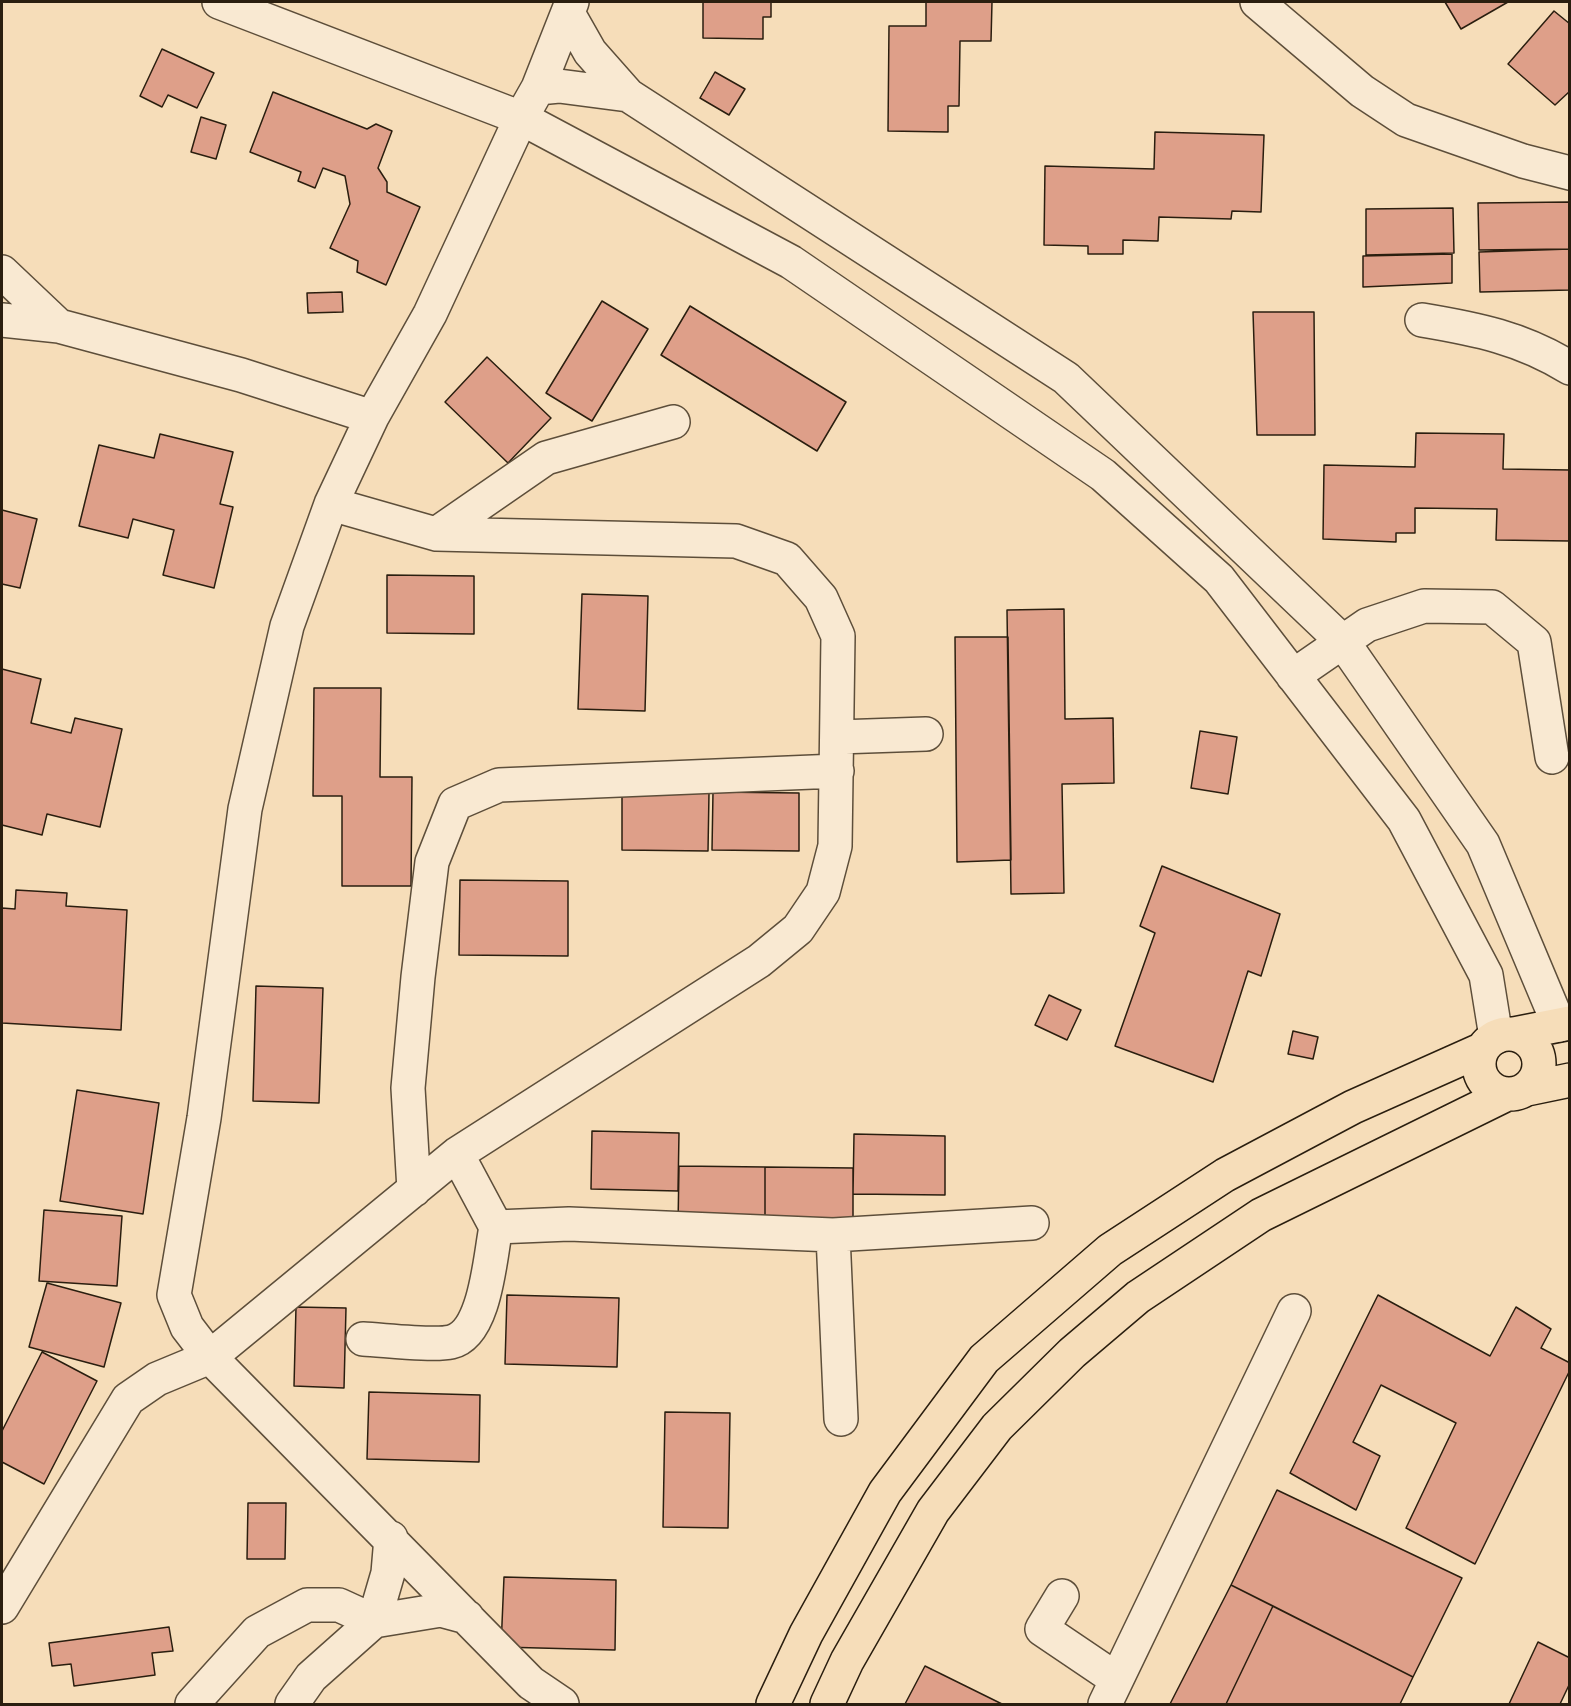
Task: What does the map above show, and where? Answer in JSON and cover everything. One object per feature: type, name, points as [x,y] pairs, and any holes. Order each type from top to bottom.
[{"type":"main road","points":[[773,1704],[806,1634],[885,1492],[984,1359],[1110,1251],[1225,1175],[1353,1107],[1498,1040],[1564,1024]]},
{"type":"main road","points":[[1498,1040],[1531,1043],[1539,1061],[1538,1071],[1517,1091],[1488,1086],[1482,1077],[1479,1058],[1498,1040]]},
{"type":"main road","points":[[827,1704],[847,1661],[933,1511],[998,1427],[1072,1353],[1138,1297],[1261,1215],[1517,1091],[1569,1080]]},
{"type":"street","points":[[219,2],[521,118],[791,262],[1103,475],[1219,579],[1404,820],[1486,975],[1498,1040]]},
{"type":"street","points":[[1257,2],[1362,91],[1406,120],[1523,161],[1569,173]]},
{"type":"street","points":[[562,1704],[531,1683],[391,1538],[210,1357],[187,1327],[174,1295],[204,1118],[244,809],[287,626],[331,504],[372,417],[430,314],[521,118],[538,88],[570,8]]},
{"type":"street","points":[[570,8],[590,52],[628,95],[1066,378],[1343,642],[1483,844],[1564,1024]]},
{"type":"street","points":[[538,88],[559,86],[628,95]]},
{"type":"street","points":[[2,272],[59,326]]},
{"type":"street","points":[[2,320],[59,326],[241,375],[372,417]]},
{"type":"street","points":[[1422,320],[1494,333],[1555,359],[1569,368]]},
{"type":"street","points":[[436,534],[546,458],[673,422]]},
{"type":"street","points":[[2,1607],[128,1399],[157,1379],[210,1357],[458,1154],[759,961],[798,929],[823,892],[835,846],[838,636],[821,598],[787,559],[736,541],[436,534],[331,504]]},
{"type":"street","points":[[1293,676],[1367,625],[1424,606],[1492,607],[1534,642],[1552,757]]},
{"type":"street","points":[[838,737],[926,734]]},
{"type":"street","points":[[414,1190],[408,1088],[418,977],[432,862],[455,804],[499,785],[837,771]]},
{"type":"street","points":[[363,1339],[452,1342],[471,1328],[479,1312],[496,1227],[458,1154]]},
{"type":"street","points":[[496,1227],[569,1224],[833,1235],[1032,1223]]},
{"type":"street","points":[[833,1235],[841,1419]]},
{"type":"street","points":[[1062,1596],[1042,1629],[1111,1692],[1294,1311]]},
{"type":"street","points":[[374,1621],[388,1573],[391,1538]]},
{"type":"street","points":[[192,1704],[257,1632],[307,1605],[339,1605],[374,1621]]},
{"type":"street","points":[[292,1704],[311,1677],[374,1621],[418,1611],[441,1610],[467,1617]]},
{"type":"building","points":[[703,2],[771,2],[771,17],[763,17],[763,39],[703,38]]},
{"type":"building","points":[[926,2],[992,2],[991,41],[960,41],[959,106],[948,106],[948,132],[888,131],[889,26],[926,26]]},
{"type":"building","points":[[1445,2],[1508,2],[1461,29]]},
{"type":"building","points":[[1554,11],[1570,24],[1570,91],[1555,105],[1508,64]]},
{"type":"building","points":[[162,49],[214,73],[197,108],[168,95],[162,107],[140,96]]},
{"type":"building","points":[[715,72],[745,89],[729,115],[700,98]]},
{"type":"building","points":[[273,92],[367,129],[376,124],[392,131],[378,168],[387,182],[387,192],[420,207],[386,285],[357,272],[358,261],[330,248],[350,204],[345,176],[323,168],[315,188],[298,181],[301,172],[250,152]]},
{"type":"building","points":[[201,117],[226,125],[216,159],[191,152]]},
{"type":"building","points":[[1155,132],[1264,135],[1261,212],[1232,211],[1231,219],[1159,217],[1158,241],[1123,240],[1123,254],[1088,254],[1088,246],[1044,245],[1045,166],[1154,169]]},
{"type":"building","points":[[1570,202],[1570,249],[1479,250],[1478,203]]},
{"type":"building","points":[[1453,208],[1454,253],[1366,255],[1366,209]]},
{"type":"building","points":[[1570,249],[1570,290],[1480,292],[1479,252]]},
{"type":"building","points":[[1452,254],[1452,283],[1363,287],[1363,256]]},
{"type":"building","points":[[342,292],[343,312],[308,313],[307,293]]},
{"type":"building","points":[[602,301],[648,329],[592,421],[546,393]]},
{"type":"building","points":[[690,306],[846,402],[817,451],[661,355]]},
{"type":"building","points":[[1253,312],[1314,312],[1315,435],[1257,435]]},
{"type":"building","points":[[487,357],[551,418],[508,463],[445,402]]},
{"type":"building","points":[[1416,433],[1504,434],[1503,469],[1570,470],[1570,541],[1496,540],[1497,509],[1415,508],[1415,533],[1396,533],[1396,542],[1323,539],[1324,465],[1415,467]]},
{"type":"building","points":[[160,434],[233,452],[220,504],[233,507],[214,588],[163,575],[174,530],[133,519],[128,538],[79,526],[99,445],[154,458]]},
{"type":"building","points":[[2,510],[37,519],[20,588],[2,584]]},
{"type":"building","points":[[387,575],[474,576],[474,634],[387,633]]},
{"type":"building","points":[[582,594],[648,596],[645,711],[578,709]]},
{"type":"building","points":[[1064,609],[1065,719],[1113,718],[1114,783],[1062,784],[1064,893],[1011,894],[1007,610]]},
{"type":"building","points":[[955,637],[1008,637],[1011,860],[957,862]]},
{"type":"building","points":[[2,669],[41,679],[31,723],[71,733],[75,718],[122,729],[100,827],[47,814],[42,835],[2,825]]},
{"type":"building","points":[[314,688],[381,688],[380,777],[412,777],[411,886],[342,886],[342,796],[313,796]]},
{"type":"building","points":[[1200,731],[1237,737],[1228,794],[1191,788]]},
{"type":"building","points":[[622,792],[709,793],[708,851],[622,850]]},
{"type":"building","points":[[713,792],[799,793],[799,851],[712,850]]},
{"type":"building","points":[[1162,866],[1280,914],[1261,976],[1248,971],[1213,1082],[1115,1046],[1155,933],[1140,926]]},
{"type":"building","points":[[460,880],[568,881],[568,956],[459,955]]},
{"type":"building","points":[[16,890],[67,893],[66,906],[127,910],[121,1030],[2,1023],[2,908],[15,909]]},
{"type":"building","points":[[256,986],[323,988],[319,1103],[253,1101]]},
{"type":"building","points":[[1049,995],[1081,1010],[1067,1040],[1035,1025]]},
{"type":"building","points":[[1293,1031],[1318,1037],[1313,1059],[1288,1054]]},
{"type":"building","points":[[77,1090],[159,1103],[143,1214],[60,1201]]},
{"type":"building","points":[[592,1131],[679,1133],[678,1191],[591,1189]]},
{"type":"building","points":[[854,1134],[945,1136],[945,1195],[853,1194]]},
{"type":"building","points":[[679,1166],[765,1167],[765,1226],[678,1225]]},
{"type":"building","points":[[765,1167],[853,1168],[853,1226],[765,1226]]},
{"type":"building","points":[[44,1210],[122,1216],[117,1286],[39,1281]]},
{"type":"building","points":[[47,1283],[121,1303],[104,1367],[29,1347]]},
{"type":"building","points":[[507,1295],[619,1298],[617,1367],[505,1364]]},
{"type":"building","points":[[1378,1295],[1490,1356],[1516,1307],[1551,1329],[1541,1348],[1570,1363],[1570,1370],[1475,1564],[1406,1528],[1456,1423],[1381,1385],[1353,1442],[1380,1456],[1356,1510],[1290,1473]]},
{"type":"building","points":[[296,1307],[346,1308],[344,1388],[294,1386]]},
{"type":"building","points":[[42,1352],[97,1381],[44,1484],[2,1462],[2,1431]]},
{"type":"building","points":[[369,1392],[480,1395],[479,1462],[367,1459]]},
{"type":"building","points":[[665,1412],[730,1413],[728,1528],[663,1527]]},
{"type":"building","points":[[1277,1490],[1462,1578],[1413,1677],[1231,1585]]},
{"type":"building","points":[[248,1503],[286,1503],[285,1559],[247,1559]]},
{"type":"building","points":[[504,1577],[616,1580],[615,1650],[501,1647]]},
{"type":"building","points":[[1231,1585],[1273,1606],[1226,1704],[1170,1704]]},
{"type":"building","points":[[1273,1606],[1413,1677],[1400,1704],[1226,1704]]},
{"type":"building","points":[[169,1627],[173,1651],[152,1653],[155,1675],[74,1686],[71,1664],[52,1666],[49,1643]]},
{"type":"building","points":[[1538,1642],[1570,1658],[1570,1683],[1560,1704],[1509,1704]]},
{"type":"building","points":[[925,1666],[1002,1704],[905,1704]]}]
